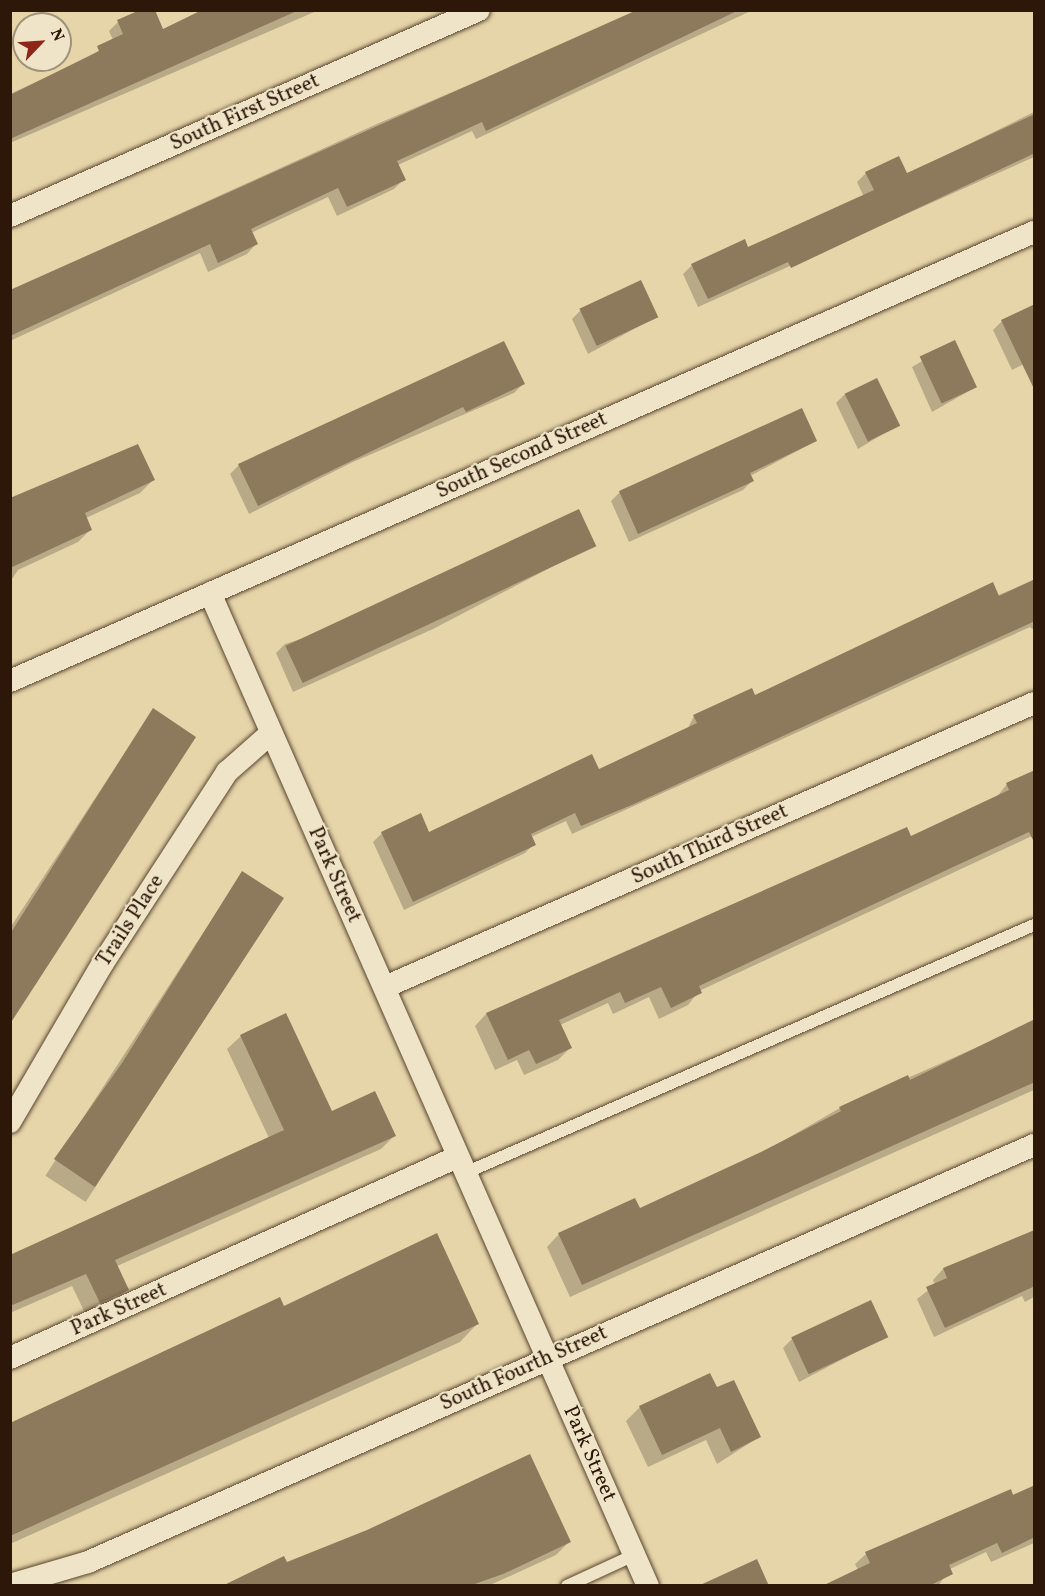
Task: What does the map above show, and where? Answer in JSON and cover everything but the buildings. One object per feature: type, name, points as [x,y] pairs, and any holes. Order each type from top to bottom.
[{"type":"street","name":"South First Street","points":[[10,216],[479,10]]},
{"type":"street","name":"South Second Street","points":[[10,681],[1035,232]]},
{"type":"street","name":"Park Street","points":[[210,593],[270,734],[385,987],[648,1586]]},
{"type":"street","name":"South Third Street","points":[[385,987],[1035,703]]},
{"type":"street","name":"Trails Place","points":[[10,1122],[103,963],[227,772],[270,734]]},
{"type":"street","name":"South Fourth Street","points":[[10,1585],[88,1562],[1035,1145]]},
{"type":"street","name":"Park Street","points":[[10,1358],[462,1165]]},
{"type":"lane","points":[[462,1165],[1035,925]]},
{"type":"lane","points":[[567,1586],[634,1556]]}]
